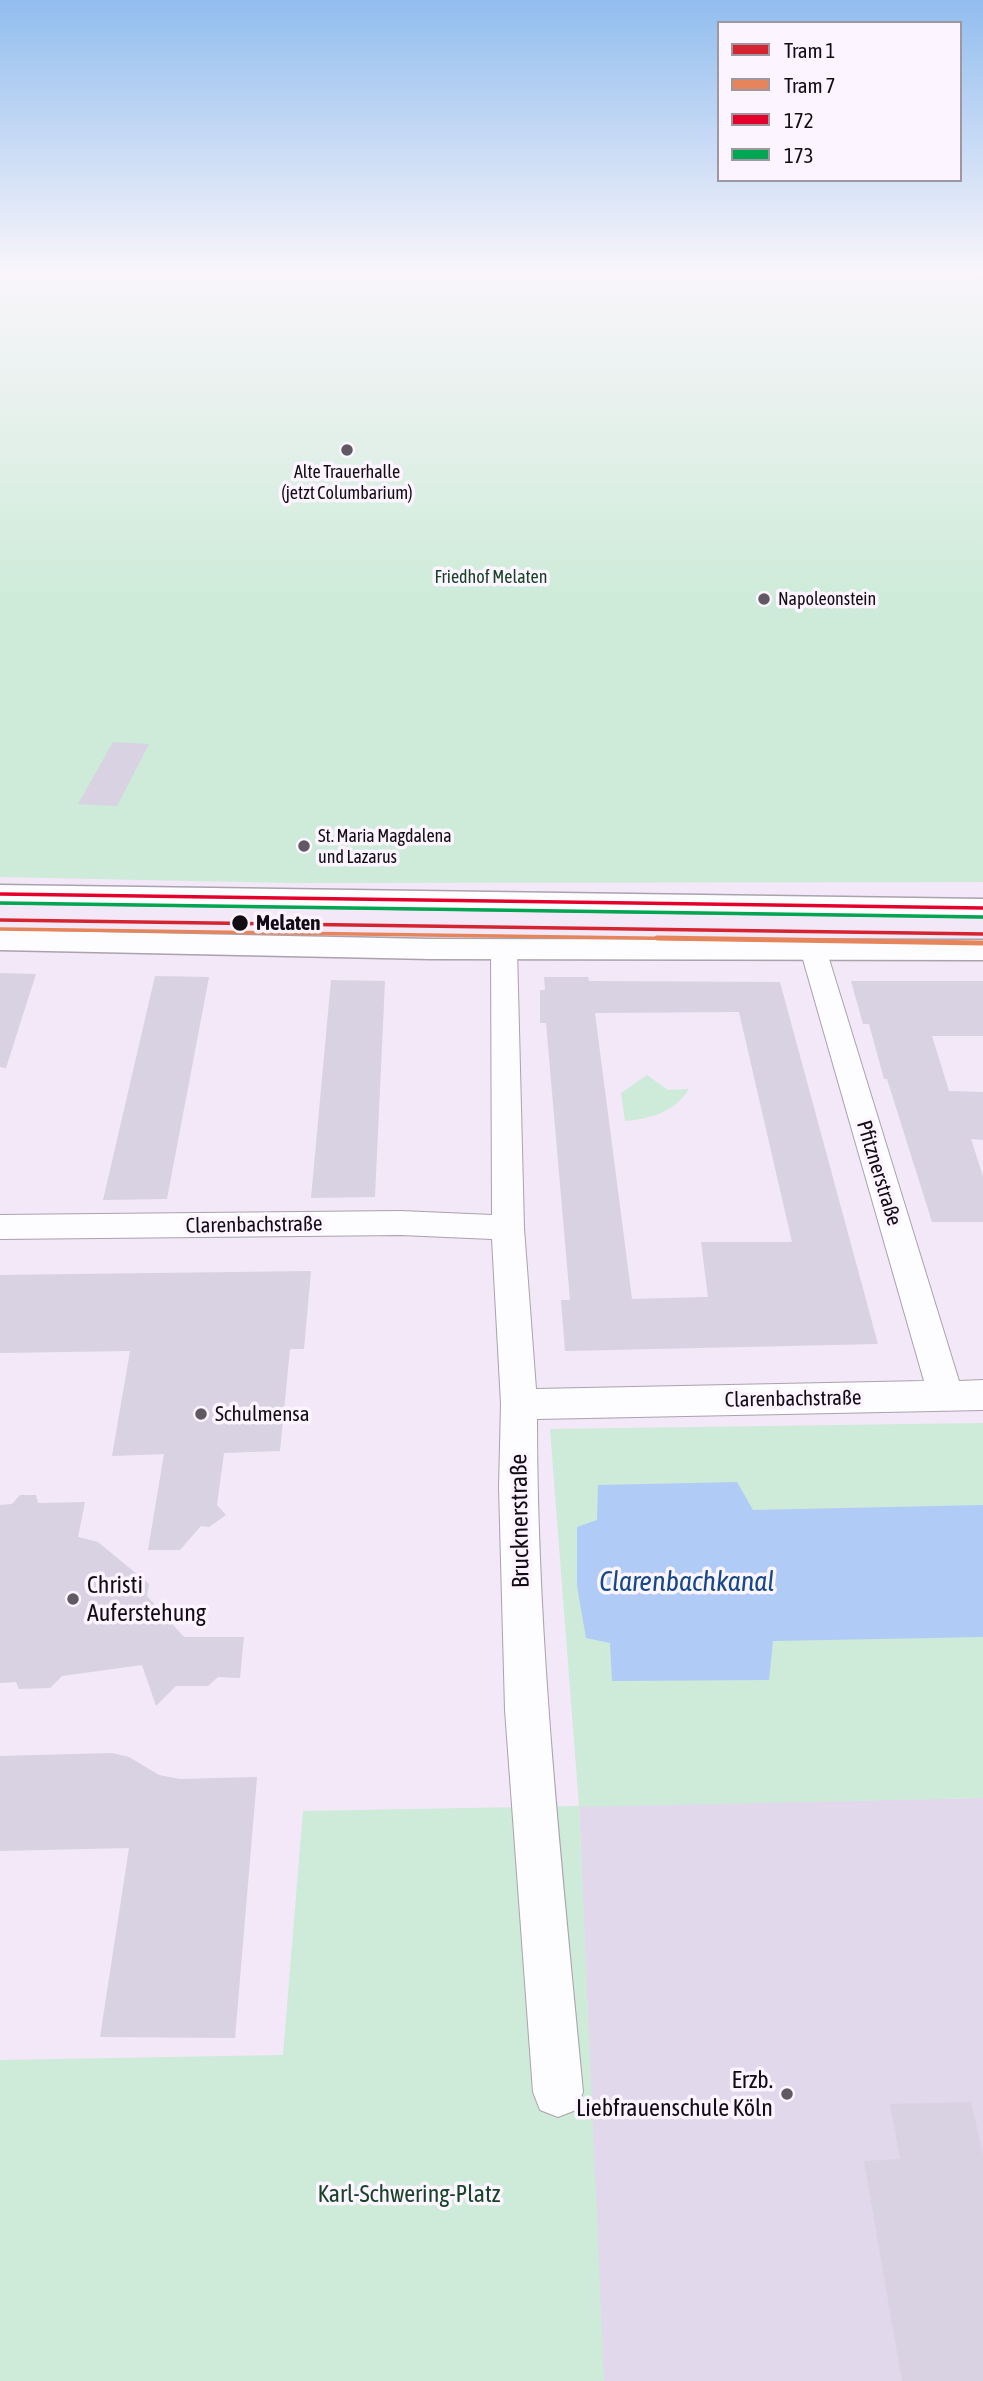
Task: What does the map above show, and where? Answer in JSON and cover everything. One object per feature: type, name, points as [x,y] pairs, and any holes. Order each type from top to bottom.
[{"type":"main road","points":[[0,894],[983,908]]},
{"type":"main road","points":[[0,940],[504,949],[983,950]]},
{"type":"street","name":"Brucknerstraße","points":[[504,949],[508,1228],[519,1404],[518,1487],[526,1710],[558,2092]]},
{"type":"street","name":"Pfitznerstraße","points":[[813,949],[946,1396]]},
{"type":"street","name":"Clarenbachstraße","points":[[0,1227],[401,1223],[508,1228]]},
{"type":"street","name":"Clarenbachstraße","points":[[519,1404],[983,1395]]},
{"type":"shaded area","name":"Erzb. Liebfrauenschule Köln","points":[[983,1798],[983,2381],[603,2381],[579,1806]]},
{"type":"green space","name":"Friedhof Melaten","points":[[0,382],[983,382],[983,882],[288,883],[0,877]]},
{"type":"green space","points":[[647,1075],[668,1090],[689,1089],[677,1103],[661,1113],[625,1121],[621,1093]]},
{"type":"green space","name":"Karl-Schwering-Platz","points":[[983,1423],[983,1798],[579,1807],[604,2381],[0,2381],[0,2060],[283,2055],[303,1811],[579,1806],[550,1429]]},
{"type":"water","name":"Clarenbachkanal","points":[[737,1482],[753,1510],[983,1505],[983,1637],[773,1641],[769,1680],[612,1681],[610,1643],[586,1638],[577,1586],[577,1527],[597,1520],[598,1485]]},
{"type":"building","points":[[113,742],[149,744],[117,806],[78,804]]},
{"type":"building","points":[[0,973],[36,974],[6,1068],[0,1067]]},
{"type":"building","points":[[155,976],[209,977],[167,1199],[103,1200]]},
{"type":"building","points":[[544,977],[588,977],[589,981],[780,982],[878,1344],[565,1351],[561,1300],[570,1300],[546,1023],[540,1023],[540,990],[545,990]],"holes":[[[739,1012],[792,1242],[701,1242],[708,1297],[632,1299],[595,1013]]]},
{"type":"building","points":[[331,980],[385,981],[375,1197],[311,1198]]},
{"type":"building","points":[[851,981],[983,981],[983,1036],[932,1036],[949,1091],[983,1092],[983,1140],[971,1139],[983,1176],[983,1222],[932,1222],[887,1079],[884,1079],[869,1024],[863,1024]]},
{"type":"building","points":[[311,1271],[304,1349],[290,1349],[280,1451],[224,1453],[217,1505],[226,1515],[209,1527],[201,1526],[180,1550],[148,1550],[164,1454],[112,1456],[130,1351],[0,1353],[0,1275]]},
{"type":"building","name":"Christi Auferstehung","points":[[20,1495],[36,1495],[38,1503],[85,1502],[78,1537],[98,1542],[149,1584],[147,1596],[184,1637],[244,1637],[240,1678],[218,1677],[208,1686],[176,1686],[156,1706],[142,1665],[62,1676],[50,1688],[19,1689],[16,1682],[0,1683],[0,1505],[12,1504]]},
{"type":"building","points":[[112,1753],[129,1757],[159,1775],[180,1779],[257,1777],[235,2038],[100,2037],[129,1848],[0,1851],[0,1756]]},
{"type":"building","points":[[971,2102],[983,2155],[983,2381],[902,2381],[864,2161],[900,2159],[890,2104]]},
{"type":"tram line","name":"1","points":[[0,920],[983,934]]},
{"type":"tram line","name":"7","points":[[0,929],[983,943]]},
{"type":"transit line","name":"172","points":[[0,894],[983,908]]},
{"type":"transit line","name":"173","points":[[0,903],[983,917]]},
{"type":"place","name":"Alte Trauerhalle (jetzt Columbarium)","points":[[347,450]]},
{"type":"place","name":"Napoleonstein","points":[[764,599]]},
{"type":"place","name":"St. Maria Magdalena und Lazarus","points":[[304,846]]},
{"type":"place","name":"Melaten","points":[[240,923]]},
{"type":"place","name":"Schulmensa","points":[[201,1414]]},
{"type":"place","name":"Christi Auferstehung","points":[[73,1599]]},
{"type":"place","name":"Erzb. Liebfrauenschule Köln","points":[[787,2094]]}]
